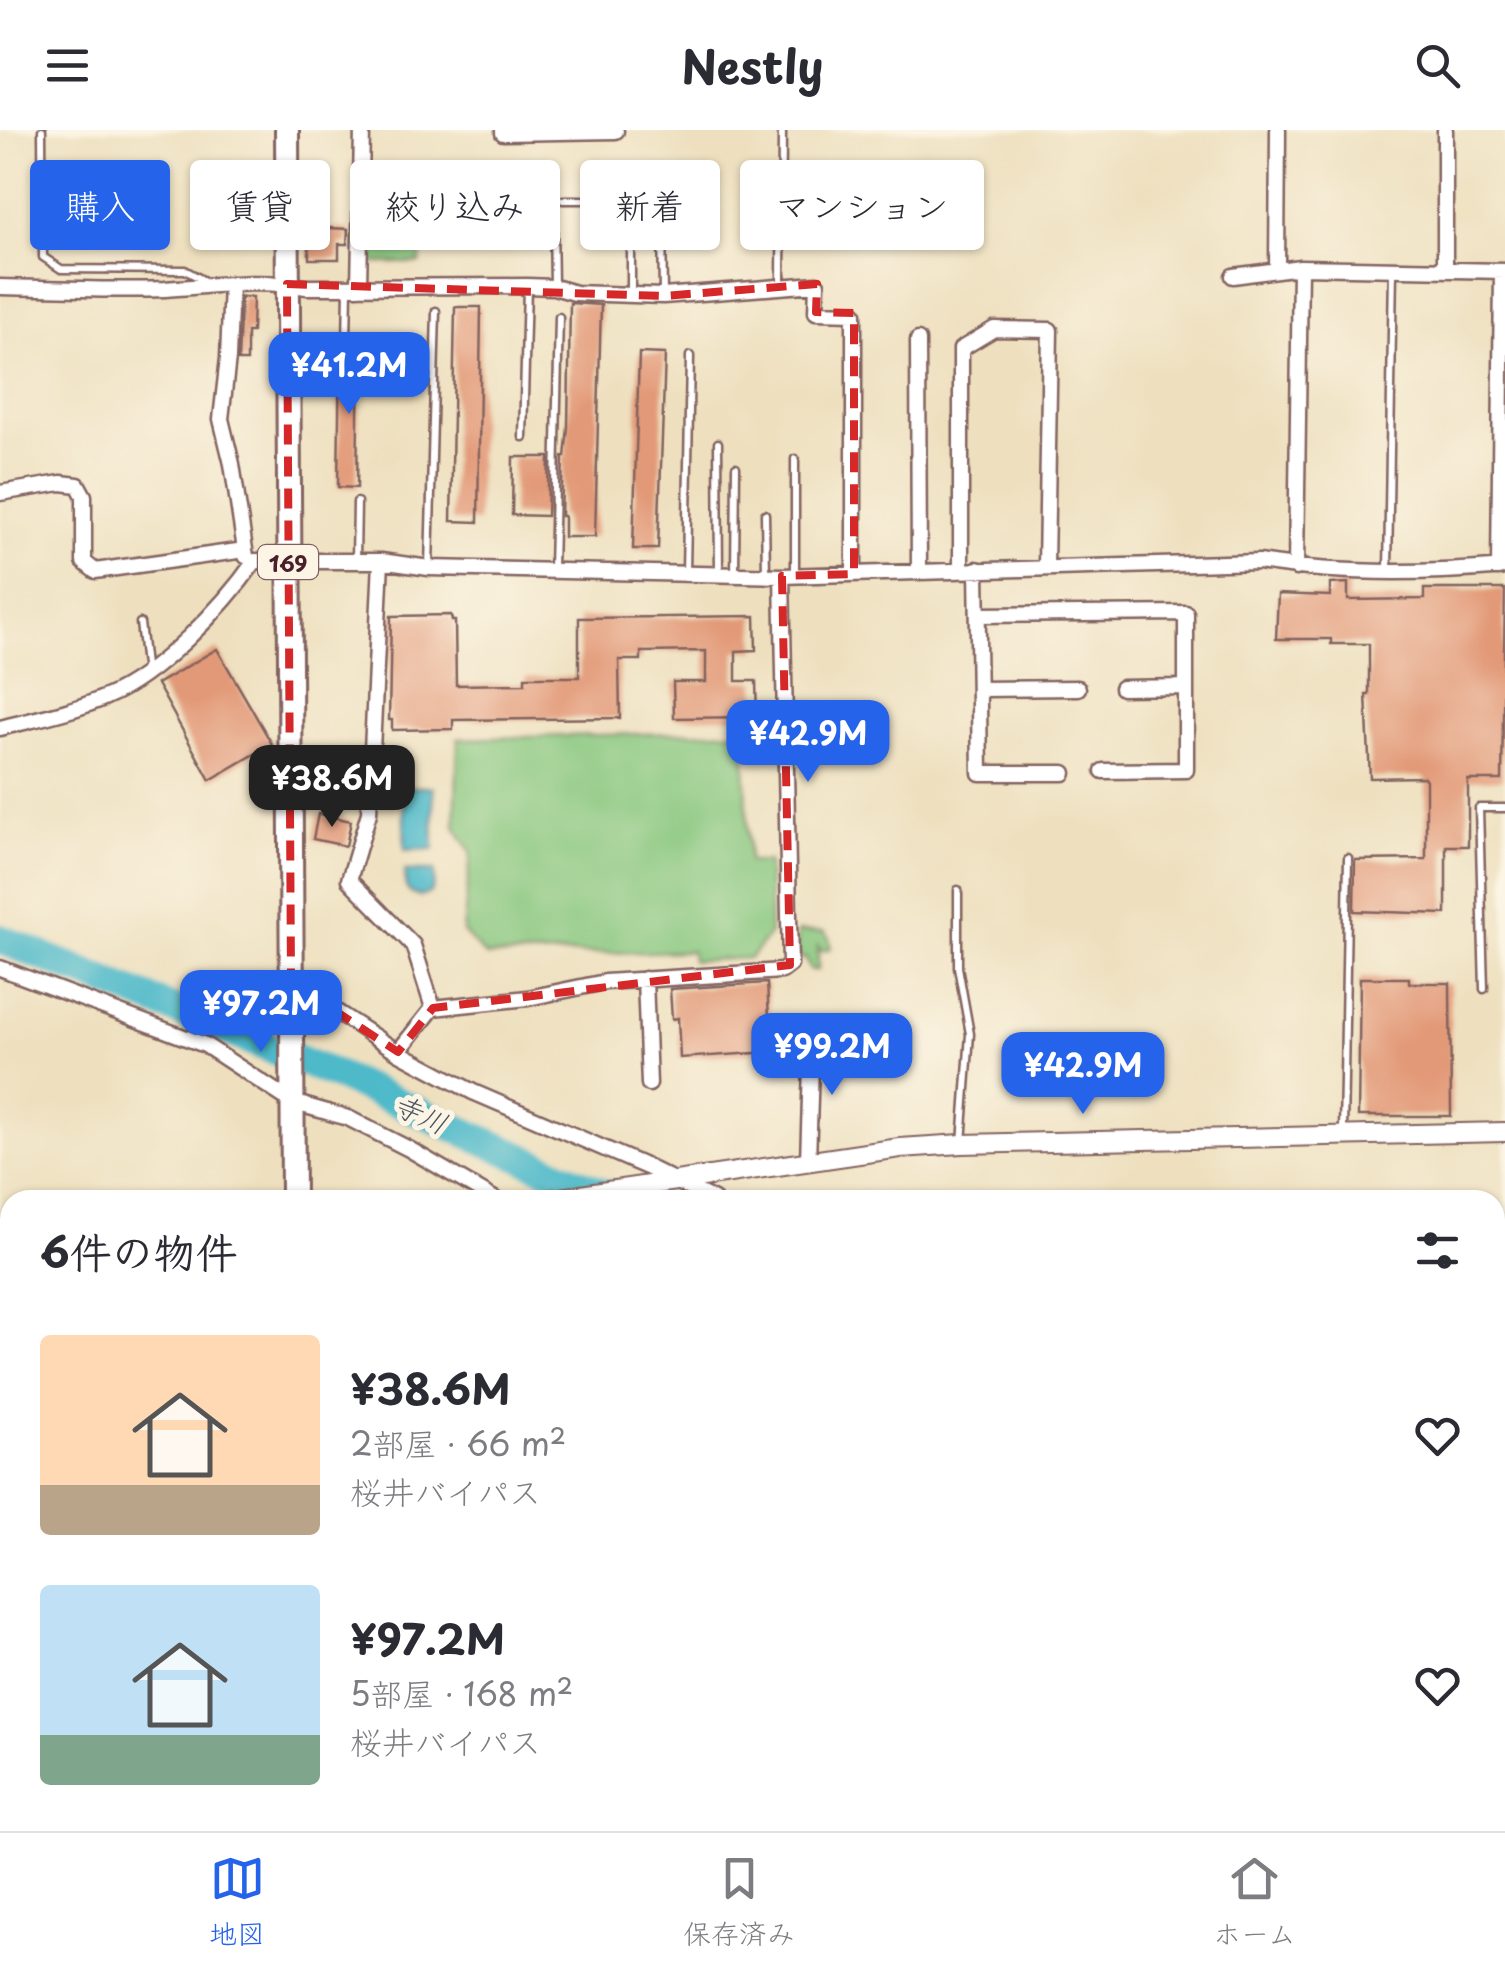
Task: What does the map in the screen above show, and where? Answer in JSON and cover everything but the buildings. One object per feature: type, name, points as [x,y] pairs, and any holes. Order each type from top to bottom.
[{"type":"highway","name":"169","points":[[287,130],[292,1190]]},
{"type":"street","points":[[354,286],[362,130]]},
{"type":"street","points":[[503,130],[504,134],[616,131]]},
{"type":"street","points":[[1277,269],[1278,130]]},
{"type":"street","points":[[1445,130],[1446,270]]},
{"type":"street","points":[[1296,568],[1300,267]]},
{"type":"street","points":[[0,493],[61,483],[78,485],[84,496],[84,562],[95,571],[250,556],[288,561],[381,561],[430,568],[781,576],[1259,562],[1296,568],[1388,571],[1502,568],[1504,271],[1300,267],[1232,276]]},
{"type":"street","points":[[0,728],[66,712],[108,697],[146,676],[236,588],[250,556],[221,419],[231,284]]},
{"type":"street","points":[[0,287],[527,286],[575,293],[663,296],[817,284],[816,312],[854,313],[854,574]]},
{"type":"street","points":[[960,570],[961,349],[994,329],[1050,330],[1046,567]]},
{"type":"street","points":[[918,340],[919,572]]},
{"type":"street","points":[[381,561],[370,813],[349,880],[412,945],[433,1008]]},
{"type":"street","points":[[978,569],[980,773],[1064,773]]},
{"type":"street","points":[[398,1052],[433,1008],[528,998],[606,982],[782,971],[790,965],[781,576]]},
{"type":"street","points":[[978,615],[1186,614],[1186,770],[1103,771]]},
{"type":"street","points":[[1122,688],[1186,687]]},
{"type":"street","points":[[979,689],[1078,688]]},
{"type":"street","points":[[0,968],[206,1045],[292,1097],[348,1118],[478,1190]]},
{"type":"street","points":[[646,980],[649,1084]]},
{"type":"street","points":[[291,988],[473,1092],[691,1190]]},
{"type":"street","points":[[808,1161],[812,1033]]},
{"type":"street","points":[[616,1190],[808,1161],[962,1144],[1505,1132]]},
{"type":"lane","points":[[42,130],[43,257],[61,269],[185,270],[209,284]]},
{"type":"lane","points":[[781,285],[782,130]]},
{"type":"lane","points":[[564,200],[631,200],[632,295]]},
{"type":"lane","points":[[553,250],[554,287]]},
{"type":"lane","points":[[662,250],[663,296]]},
{"type":"lane","points":[[1388,571],[1393,270]]},
{"type":"lane","points":[[347,342],[354,286]]},
{"type":"lane","points":[[523,438],[527,286]]},
{"type":"lane","points":[[430,568],[436,311]]},
{"type":"lane","points":[[553,571],[558,317]]},
{"type":"lane","points":[[686,574],[690,356]]},
{"type":"lane","points":[[718,443],[718,574]]},
{"type":"lane","points":[[781,576],[795,459]]},
{"type":"lane","points":[[736,466],[736,575]]},
{"type":"lane","points":[[356,502],[356,561]]},
{"type":"lane","points":[[766,514],[781,576]]},
{"type":"lane","points":[[140,623],[146,676]]},
{"type":"lane","points":[[1484,989],[1479,808],[1505,808]]},
{"type":"lane","points":[[1343,1134],[1348,858]]},
{"type":"lane","points":[[958,890],[958,967],[970,1034],[962,1144]]},
{"type":"highlighted area","points":[[287,284],[663,296],[817,284],[816,312],[854,313],[854,574],[782,576],[790,965],[433,1008],[398,1052],[291,982]]},
{"type":"green space","points":[[364,250],[420,250],[420,263],[364,263]]},
{"type":"green space","points":[[744,731],[749,862],[768,862],[770,934],[750,958],[692,961],[691,951],[486,956],[463,932],[471,852],[455,827],[458,739]]},
{"type":"green space","points":[[798,932],[824,932],[829,938],[831,949],[821,951],[818,946],[818,970],[810,970],[805,958],[796,958]]},
{"type":"water","points":[[403,787],[433,787],[434,849],[405,850]]},
{"type":"water","points":[[405,871],[434,871],[431,891],[419,896],[410,893]]},
{"type":"waterway","name":"寺川","points":[[0,939],[336,1075],[595,1190]]}]
